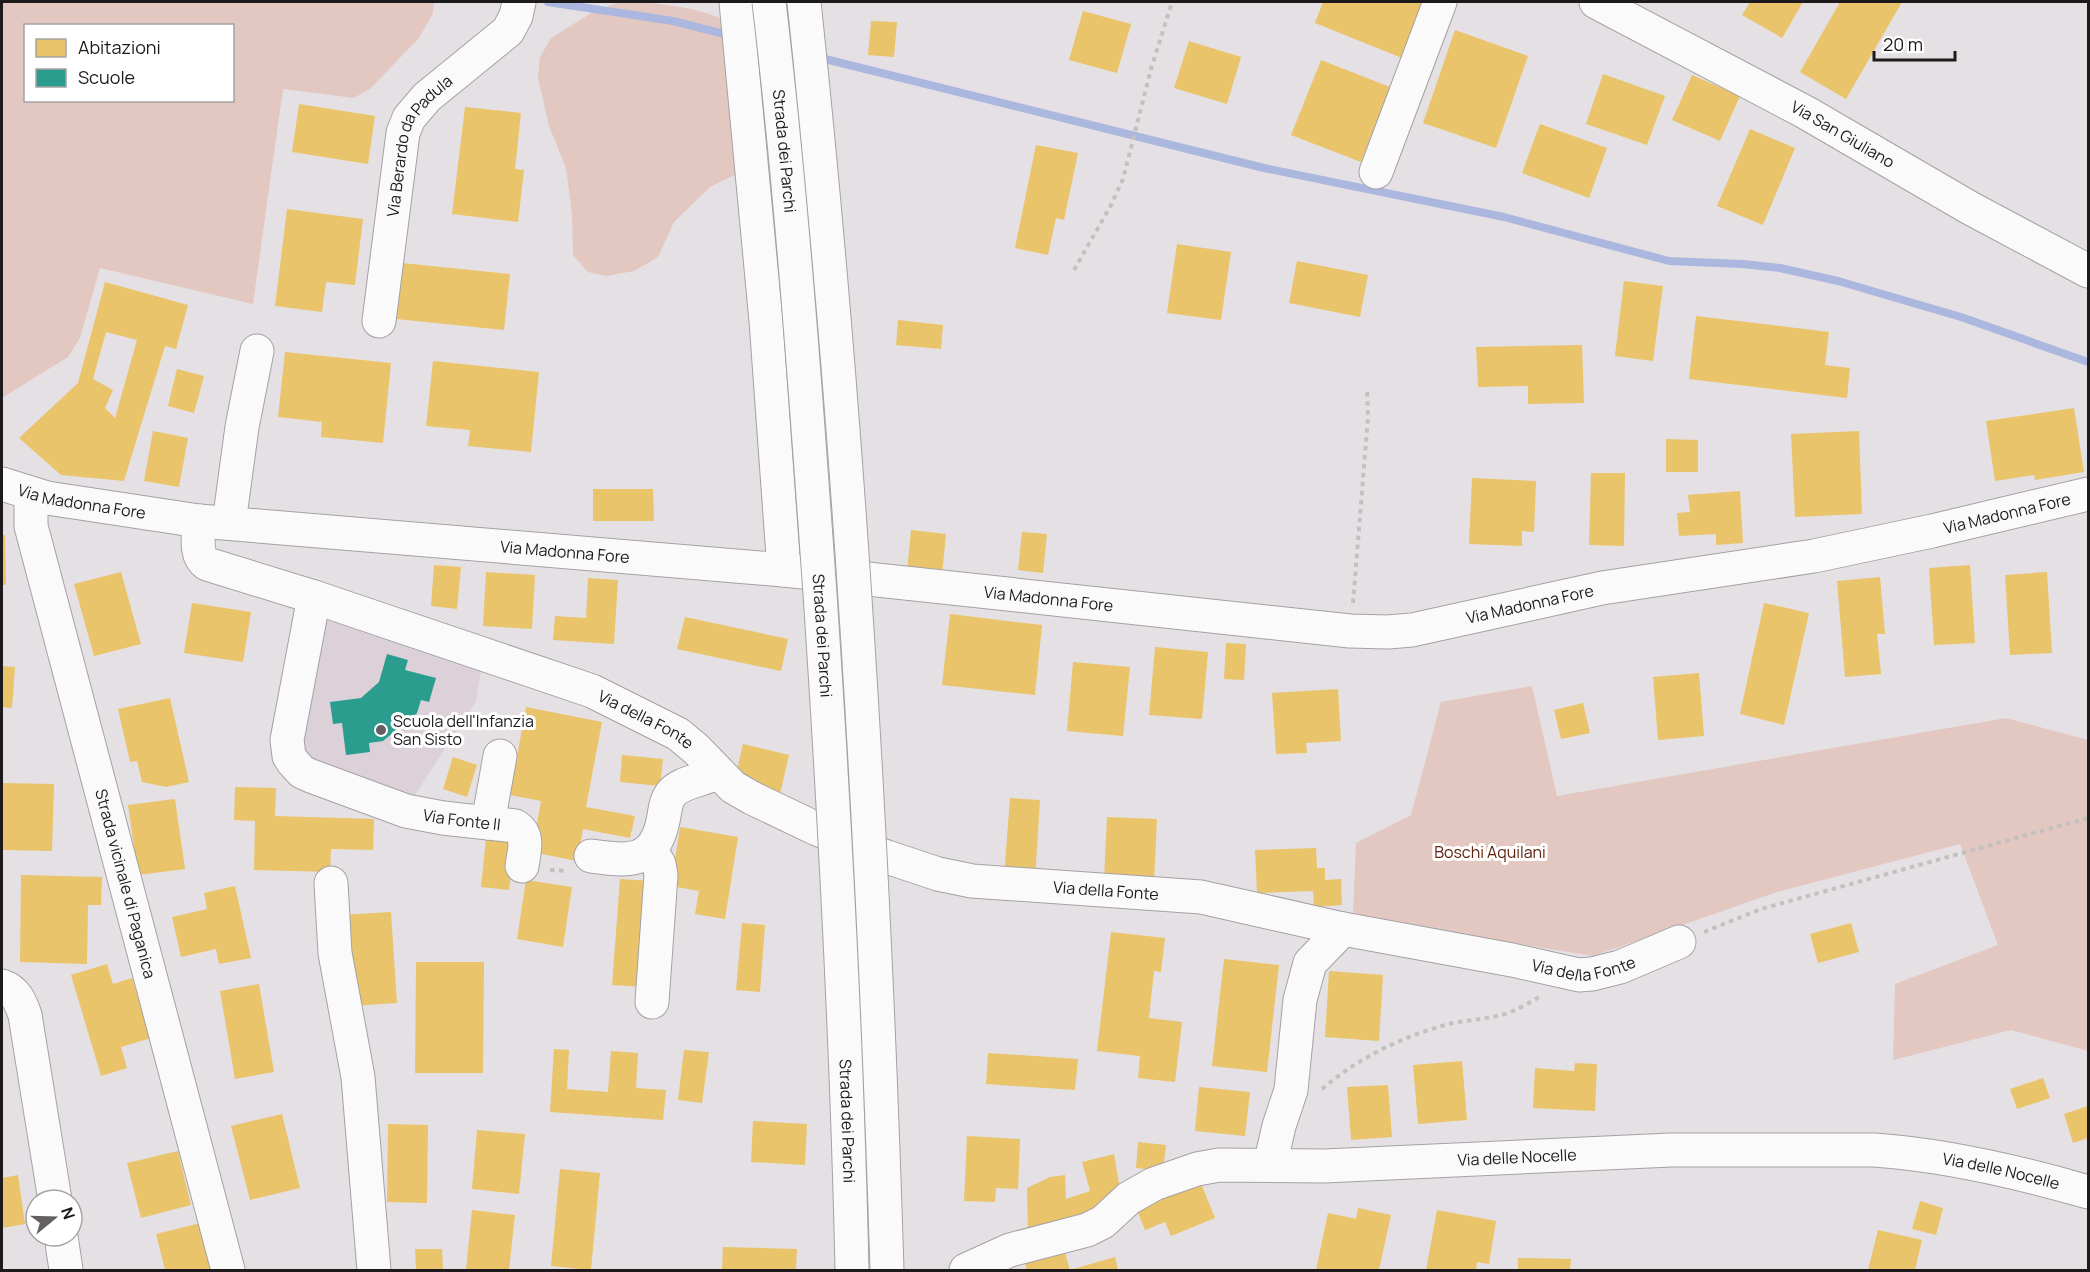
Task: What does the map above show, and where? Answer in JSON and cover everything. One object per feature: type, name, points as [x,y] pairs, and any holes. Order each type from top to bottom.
[{"type":"main road","name":"Via Berardo da Padula","points":[[379,321],[403,133],[409,118],[427,97],[508,31],[516,16],[519,2]]},
{"type":"main road","points":[[736,2],[766,321],[784,570]]},
{"type":"main road","name":"Strada dei Parchi","points":[[769,2],[792,232],[831,758],[849,1118],[852,1270]]},
{"type":"main road","name":"Strada dei Parchi","points":[[804,2],[846,457],[866,786],[887,1270]]},
{"type":"main road","points":[[1376,172],[1440,2]]},
{"type":"main road","name":"Via San Giuliano","points":[[1596,2],[1805,112],[1970,208],[2088,270]]},
{"type":"main road","points":[[214,522],[242,427],[257,351]]},
{"type":"main road","name":"Via Madonna Fore","points":[[16,489],[214,522],[784,570],[1350,631],[1388,632],[1412,630],[1613,586],[1814,556],[2088,494]]},
{"type":"main road","name":"Strada vicinale di Paganica","points":[[16,489],[31,526],[228,1270]]},
{"type":"main road","name":"Via della Fonte","points":[[214,522],[199,553],[204,562],[592,691],[678,734],[733,787],[743,793],[794,819],[887,857],[955,878],[1183,895],[1342,929],[1579,975],[1620,967],[1679,942]]},
{"type":"main road","name":"Via Fonte II","points":[[314,597],[287,740],[289,756],[296,767],[311,776],[406,811],[443,818],[510,824],[523,833],[525,841],[522,866]]},
{"type":"main road","points":[[488,823],[500,756]]},
{"type":"main road","points":[[591,856],[633,859],[642,856],[650,850],[659,837],[667,801],[672,792],[717,772]]},
{"type":"main road","points":[[650,850],[659,864],[661,875],[652,1002]]},
{"type":"main road","points":[[331,883],[335,953],[358,1077],[374,1270]]},
{"type":"main road","points":[[1270,1165],[1279,1126],[1291,1090],[1300,1000],[1310,963],[1342,929]]},
{"type":"main road","points":[[2,986],[18,998],[24,1015],[53,1188]]},
{"type":"main road","name":"Via delle Nocelle","points":[[986,1266],[1030,1244],[1087,1230],[1103,1222],[1137,1193],[1163,1180],[1229,1164],[1314,1166],[1671,1150],[1874,1150],[1903,1152],[1964,1162],[2088,1192]]},
{"type":"main road","points":[[63,1248],[66,1270]]},
{"type":"path","points":[[1074,270],[1117,193],[1172,2]]},
{"type":"path","points":[[1350,631],[1368,417],[1367,388]]},
{"type":"path","points":[[1679,942],[1761,909],[2088,818]]},
{"type":"path","points":[[522,866],[570,871],[583,866],[591,856]]},
{"type":"path","points":[[1319,1092],[1335,1078],[1406,1037],[1447,1024],[1502,1015],[1537,998],[1570,972]]},
{"type":"shaded area","name":"Scuola dell'Infanzia San Sisto","points":[[326,609],[482,666],[476,701],[413,798],[301,759]]},
{"type":"green space","points":[[2,2],[434,2],[433,13],[419,38],[370,89],[354,98],[283,89],[253,304],[100,268],[80,338],[68,357],[2,398]]},
{"type":"green space","points":[[619,2],[674,6],[702,12],[727,21],[739,173],[710,187],[674,222],[658,257],[634,271],[606,276],[588,272],[573,255],[572,215],[566,168],[549,126],[538,78],[540,57],[551,38],[593,12]]},
{"type":"green space","name":"Boschi Aquilani","points":[[1532,686],[1557,796],[2006,718],[2088,740],[2088,1051],[2011,1030],[1893,1060],[1895,984],[1998,945],[1960,844],[1777,892],[1593,956],[1353,917],[1356,843],[1411,815],[1441,702]]},
{"type":"building: Abitazioni","points":[[1323,2],[1424,2],[1402,58],[1315,23]]},
{"type":"building: Abitazioni","points":[[1750,2],[1803,2],[1782,38],[1742,15]]},
{"type":"building: Abitazioni","points":[[1840,2],[1902,2],[1846,99],[1800,72]]},
{"type":"building: Abitazioni","points":[[1083,11],[1131,24],[1117,73],[1069,60]]},
{"type":"building: Abitazioni","points":[[871,21],[897,22],[894,57],[868,55]]},
{"type":"building: Abitazioni","points":[[1455,30],[1528,56],[1496,148],[1423,123]]},
{"type":"building: Abitazioni","points":[[1189,41],[1241,57],[1227,104],[1174,88]]},
{"type":"building: Abitazioni","points":[[1321,60],[1390,87],[1361,162],[1291,135]]},
{"type":"building: Abitazioni","points":[[1603,74],[1665,96],[1647,145],[1586,124]]},
{"type":"building: Abitazioni","points":[[1692,75],[1740,96],[1720,141],[1672,120]]},
{"type":"building: Abitazioni","points":[[299,104],[375,116],[368,164],[292,152]]},
{"type":"building: Abitazioni","points":[[465,107],[521,113],[515,169],[524,170],[518,222],[452,214]]},
{"type":"building: Abitazioni","points":[[1540,124],[1607,148],[1589,198],[1522,173]]},
{"type":"building: Abitazioni","points":[[1750,129],[1795,148],[1763,225],[1717,206]]},
{"type":"building: Abitazioni","points":[[1036,145],[1078,153],[1064,220],[1056,218],[1048,255],[1015,248]]},
{"type":"building: Abitazioni","points":[[287,209],[363,219],[355,285],[326,282],[322,312],[275,306]]},
{"type":"building: Abitazioni","points":[[1177,244],[1231,252],[1221,320],[1167,313]]},
{"type":"building: Abitazioni","points":[[1297,261],[1368,275],[1360,317],[1289,303]]},
{"type":"building: Abitazioni","points":[[402,263],[510,274],[504,330],[396,319]]},
{"type":"building: Abitazioni","points":[[1624,281],[1663,286],[1653,361],[1615,356]]},
{"type":"building: Abitazioni","points":[[105,282],[188,305],[176,349],[165,346],[124,481],[61,475],[19,438],[78,383]],"holes":[[[106,332],[137,340],[115,418],[105,408],[113,390],[93,379]]]},
{"type":"building: Abitazioni","points":[[1696,316],[1829,332],[1825,365],[1850,368],[1847,398],[1689,379]]},
{"type":"building: Abitazioni","points":[[898,320],[943,325],[941,349],[896,345]]},
{"type":"building: Abitazioni","points":[[1582,345],[1584,403],[1528,404],[1528,386],[1478,387],[1476,347]]},
{"type":"building: Abitazioni","points":[[285,352],[391,363],[383,443],[321,437],[322,422],[278,417]]},
{"type":"building: Abitazioni","points":[[433,361],[539,372],[531,452],[468,446],[470,430],[426,426]]},
{"type":"building: Abitazioni","points":[[177,369],[204,376],[194,413],[168,406]]},
{"type":"building: Abitazioni","points":[[2074,408],[2084,472],[2035,480],[2034,475],[1995,481],[1986,421]]},
{"type":"building: Abitazioni","points":[[153,431],[188,438],[179,487],[144,481]]},
{"type":"building: Abitazioni","points":[[1859,431],[1862,514],[1795,517],[1791,434]]},
{"type":"building: Abitazioni","points":[[1666,439],[1698,440],[1698,472],[1666,472]]},
{"type":"building: Abitazioni","points":[[1591,473],[1625,473],[1624,546],[1589,545]]},
{"type":"building: Abitazioni","points":[[1472,478],[1536,481],[1534,532],[1522,531],[1522,546],[1469,544]]},
{"type":"building: Abitazioni","points":[[593,489],[653,489],[654,521],[593,521]]},
{"type":"building: Abitazioni","points":[[1740,491],[1743,543],[1716,545],[1716,534],[1679,536],[1677,513],[1690,512],[1688,495]]},
{"type":"building: Abitazioni","points":[[911,530],[946,534],[942,575],[907,572]]},
{"type":"building: Abitazioni","points":[[1022,532],[1047,534],[1043,573],[1018,570]]},
{"type":"building: Abitazioni","points":[[2,535],[5,535],[6,585],[2,585]]},
{"type":"building: Abitazioni","points":[[434,565],[461,567],[457,609],[431,606]]},
{"type":"building: Abitazioni","points":[[1970,565],[1975,643],[1934,645],[1929,568]]},
{"type":"building: Abitazioni","points":[[121,572],[141,644],[94,656],[74,584]]},
{"type":"building: Abitazioni","points":[[486,572],[535,575],[532,629],[483,626]]},
{"type":"building: Abitazioni","points":[[2047,572],[2052,653],[2010,655],[2005,575]]},
{"type":"building: Abitazioni","points":[[1880,577],[1885,634],[1877,634],[1881,674],[1845,677],[1837,581]]},
{"type":"building: Abitazioni","points":[[588,578],[618,580],[614,644],[553,640],[555,616],[586,618]]},
{"type":"building: Abitazioni","points":[[192,603],[251,612],[243,662],[184,653]]},
{"type":"building: Abitazioni","points":[[1764,603],[1809,613],[1784,725],[1740,714]]},
{"type":"building: Abitazioni","points":[[950,614],[1042,625],[1035,695],[942,685]]},
{"type":"building: Abitazioni","points":[[685,617],[788,639],[781,671],[677,649]]},
{"type":"building: Abitazioni","points":[[1226,643],[1246,644],[1244,680],[1224,679]]},
{"type":"building: Abitazioni","points":[[1155,647],[1208,652],[1202,719],[1149,715]]},
{"type":"building: Abitazioni","points":[[1073,662],[1130,667],[1123,736],[1067,731]]},
{"type":"building: Abitazioni","points":[[2,666],[15,667],[12,708],[2,707]]},
{"type":"building: Abitazioni","points":[[1699,673],[1704,736],[1658,740],[1653,677]]},
{"type":"building: Abitazioni","points":[[1338,689],[1341,741],[1306,743],[1307,753],[1276,754],[1272,693]]},
{"type":"building: Abitazioni","points":[[170,698],[189,782],[166,787],[142,782],[137,761],[130,762],[118,709]]},
{"type":"building: Abitazioni","points":[[1583,703],[1590,733],[1561,739],[1554,710]]},
{"type":"building: Abitazioni","points":[[526,707],[602,722],[586,807],[635,816],[630,838],[583,829],[577,861],[532,852],[541,801],[510,795]]},
{"type":"building: Abitazioni","points":[[743,744],[789,755],[778,803],[735,780]]},
{"type":"building: Abitazioni","points":[[622,755],[663,759],[660,786],[620,782]]},
{"type":"building: Abitazioni","points":[[453,757],[477,765],[467,797],[443,789]]},
{"type":"building: Abitazioni","points":[[2,783],[54,784],[52,851],[2,850]]},
{"type":"building: Abitazioni","points":[[235,787],[276,788],[275,816],[374,819],[373,850],[331,849],[330,872],[254,870],[255,821],[234,820]]},
{"type":"building: Abitazioni","points":[[1010,798],[1040,800],[1035,879],[1004,877]]},
{"type":"building: Abitazioni","points":[[175,799],[185,869],[138,875],[128,805]]},
{"type":"building: Abitazioni","points":[[1107,817],[1157,819],[1154,882],[1104,880]]},
{"type":"building: Abitazioni","points":[[680,827],[738,837],[725,919],[695,914],[699,891],[671,886]]},
{"type":"building: Abitazioni","points":[[486,838],[515,842],[509,890],[481,887]]},
{"type":"building: Abitazioni","points":[[1316,848],[1317,868],[1325,868],[1325,880],[1341,879],[1342,905],[1314,907],[1313,891],[1257,893],[1255,850]]},
{"type":"building: Abitazioni","points":[[21,875],[102,877],[101,905],[88,905],[87,964],[20,962]]},
{"type":"building: Abitazioni","points":[[620,879],[652,881],[645,987],[612,985]]},
{"type":"building: Abitazioni","points":[[526,880],[572,887],[563,947],[517,939]]},
{"type":"building: Abitazioni","points":[[235,886],[251,958],[219,964],[216,949],[181,957],[172,917],[207,909],[204,893]]},
{"type":"building: Abitazioni","points":[[391,912],[397,1003],[352,1006],[342,915]]},
{"type":"building: Abitazioni","points":[[742,923],[765,925],[760,992],[736,990]]},
{"type":"building: Abitazioni","points":[[1851,923],[1859,952],[1818,963],[1810,934]]},
{"type":"building: Abitazioni","points":[[1111,932],[1165,938],[1161,972],[1154,971],[1149,1018],[1182,1022],[1175,1082],[1138,1078],[1140,1056],[1097,1051]]},
{"type":"building: Abitazioni","points":[[1224,959],[1279,965],[1267,1072],[1212,1066]]},
{"type":"building: Abitazioni","points":[[416,962],[484,962],[483,1073],[415,1073]]},
{"type":"building: Abitazioni","points":[[107,964],[113,984],[132,978],[151,1038],[121,1047],[127,1068],[101,1076],[71,975]]},
{"type":"building: Abitazioni","points":[[1329,971],[1383,975],[1379,1041],[1325,1037]]},
{"type":"building: Abitazioni","points":[[259,984],[274,1072],[235,1079],[220,991]]},
{"type":"building: Abitazioni","points":[[554,1049],[569,1050],[567,1089],[608,1092],[611,1051],[638,1053],[636,1088],[666,1090],[663,1120],[550,1112]]},
{"type":"building: Abitazioni","points":[[684,1050],[709,1052],[702,1103],[678,1100]]},
{"type":"building: Abitazioni","points":[[988,1053],[1078,1059],[1075,1090],[986,1084]]},
{"type":"building: Abitazioni","points":[[1462,1061],[1467,1120],[1418,1124],[1413,1065]]},
{"type":"building: Abitazioni","points":[[1575,1063],[1597,1064],[1595,1111],[1533,1108],[1535,1068],[1574,1071]]},
{"type":"building: Abitazioni","points":[[2043,1078],[2050,1098],[2017,1109],[2010,1089]]},
{"type":"building: Abitazioni","points":[[1388,1085],[1392,1137],[1351,1140],[1347,1087]]},
{"type":"building: Abitazioni","points":[[1199,1087],[1250,1092],[1245,1136],[1195,1131]]},
{"type":"building: Abitazioni","points":[[2088,1106],[2088,1138],[2073,1143],[2064,1114]]},
{"type":"building: Abitazioni","points":[[282,1114],[300,1188],[250,1200],[231,1126]]},
{"type":"building: Abitazioni","points":[[753,1121],[807,1124],[805,1165],[751,1162]]},
{"type":"building: Abitazioni","points":[[388,1124],[428,1125],[427,1203],[387,1202]]},
{"type":"building: Abitazioni","points":[[477,1130],[525,1134],[519,1194],[472,1189]]},
{"type":"building: Abitazioni","points":[[967,1136],[1020,1139],[1018,1189],[996,1188],[995,1202],[964,1201]]},
{"type":"building: Abitazioni","points":[[1138,1142],[1166,1145],[1163,1171],[1136,1168]]},
{"type":"building: Abitazioni","points":[[178,1151],[191,1205],[141,1218],[127,1163]]},
{"type":"building: Abitazioni","points":[[1114,1154],[1120,1190],[1100,1217],[1028,1235],[1027,1188],[1050,1177],[1065,1175],[1066,1199],[1090,1191],[1082,1162]]},
{"type":"building: Abitazioni","points":[[560,1169],[600,1173],[591,1270],[551,1266]]},
{"type":"building: Abitazioni","points":[[18,1175],[24,1224],[2,1228],[2,1178]]},
{"type":"building: Abitazioni","points":[[1198,1176],[1215,1218],[1171,1236],[1165,1222],[1145,1230],[1134,1203]]},
{"type":"building: Abitazioni","points":[[1920,1201],[1943,1208],[1936,1235],[1912,1229]]},
{"type":"building: Abitazioni","points":[[1358,1208],[1391,1215],[1379,1270],[1316,1270],[1328,1213],[1356,1219]]},
{"type":"building: Abitazioni","points":[[472,1210],[515,1215],[509,1270],[466,1270]]},
{"type":"building: Abitazioni","points":[[1437,1210],[1496,1221],[1489,1264],[1477,1262],[1476,1270],[1426,1270]]},
{"type":"building: Abitazioni","points":[[201,1223],[214,1270],[165,1270],[156,1234]]},
{"type":"building: Abitazioni","points":[[1878,1230],[1922,1240],[1915,1270],[1868,1270]]},
{"type":"building: Abitazioni","points":[[1063,1246],[1070,1270],[1027,1270],[1023,1257]]},
{"type":"building: Abitazioni","points":[[723,1247],[797,1249],[796,1270],[722,1270]]},
{"type":"building: Abitazioni","points":[[415,1249],[442,1249],[443,1270],[416,1270]]},
{"type":"building: Abitazioni","points":[[1115,1257],[1118,1270],[1070,1270]]},
{"type":"building: Abitazioni","points":[[1518,1258],[1571,1259],[1570,1270],[1518,1270]]},
{"type":"building: Scuole","points":[[387,654],[408,660],[405,670],[436,678],[429,702],[421,700],[417,713],[383,741],[369,743],[370,752],[346,755],[342,723],[333,724],[330,702],[361,698],[379,682]]},
{"type":"waterway","points":[[548,2],[673,21],[732,36]]},
{"type":"waterway","points":[[817,57],[1264,168],[1504,217],[1669,261],[1780,268],[1838,281],[1961,317],[2088,362]]},
{"type":"place","name":"Scuola dell'Infanzia San Sisto","points":[[381,730]]}]
